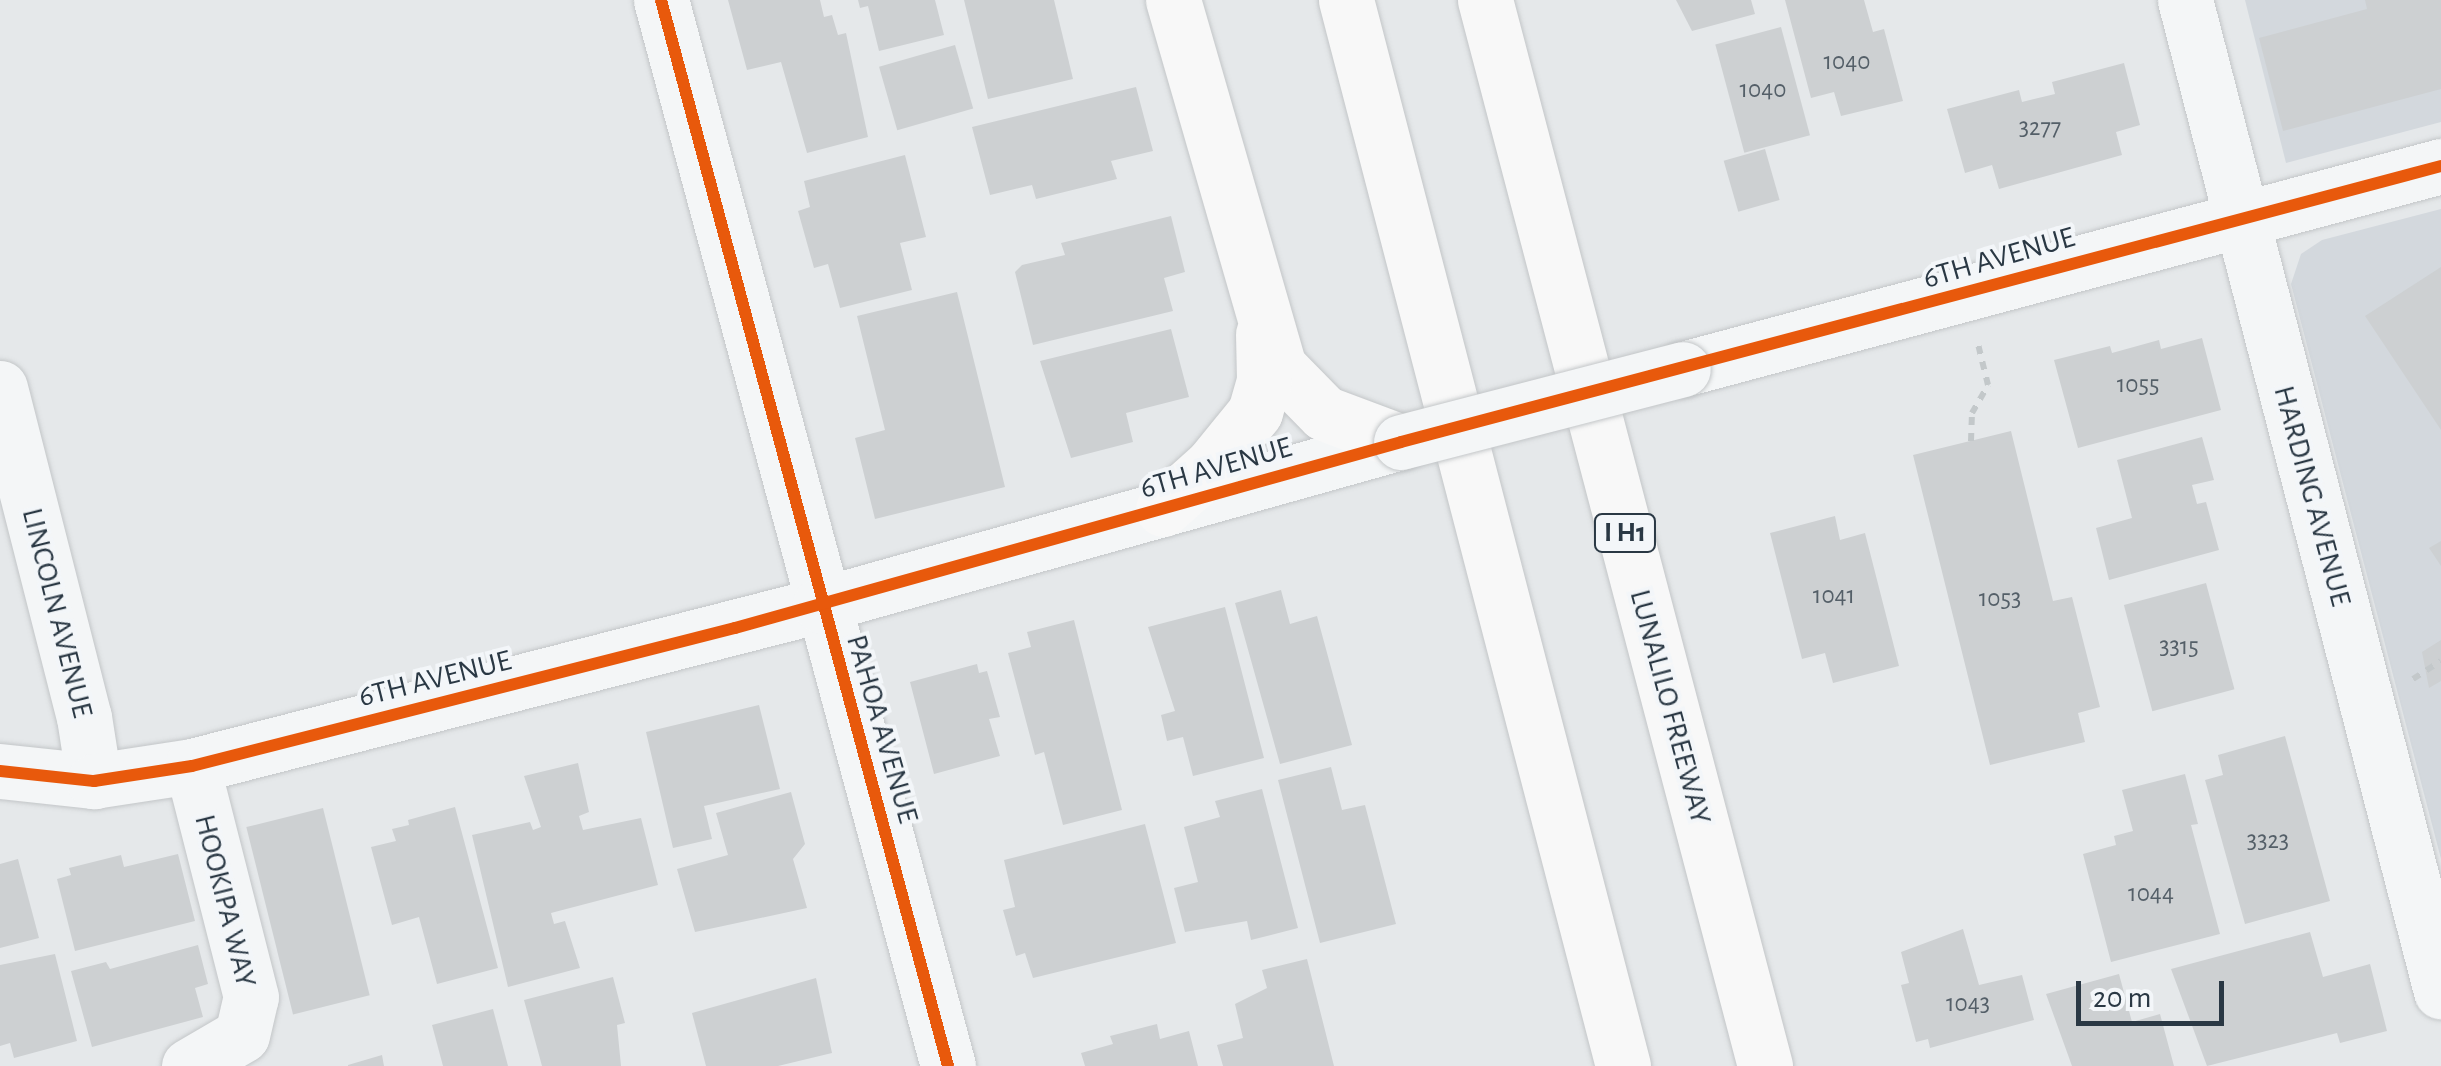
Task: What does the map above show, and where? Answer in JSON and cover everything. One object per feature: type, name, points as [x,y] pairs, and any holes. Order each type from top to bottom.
[{"type":"highway","points":[[1173,0],[1262,326],[1279,367],[1308,402],[1344,424],[1401,442]]},
{"type":"highway","points":[[1346,0],[1623,1066]]},
{"type":"highway","name":"LUNALILO FREEWAY","points":[[1485,0],[1765,1066]]},
{"type":"highway","points":[[1163,508],[1212,465],[1256,412],[1264,381],[1262,326]]},
{"type":"street","name":"PAHOA AVENUE","points":[[661,0],[820,606],[948,1066]]},
{"type":"street","name":"HARDING AVENUE","points":[[2185,0],[2441,991]]},
{"type":"street","name":"6TH AVENUE","points":[[0,771],[94,780],[192,766],[820,606],[1401,442],[2441,166]]},
{"type":"street","name":"LINCOLN AVENUE","points":[[0,388],[84,717],[94,780]]},
{"type":"street","name":"HOOKIPA WAY","points":[[189,1066],[242,1035],[251,997],[192,766]]},
{"type":"path","points":[[1971,441],[1972,413],[1988,386],[1974,330]]},
{"type":"path","points":[[2396,690],[2441,661]]},
{"type":"shaded area","points":[[2245,0],[2441,0],[2441,122],[2286,163]]},
{"type":"shaded area","points":[[2441,209],[2441,859],[2291,284],[2301,254],[2322,240]]},
{"type":"building","points":[[728,0],[820,0],[824,17],[832,15],[838,35],[846,33],[868,137],[807,153],[781,62],[747,70]]},
{"type":"building","points":[[858,0],[935,0],[944,35],[879,51],[868,6],[860,8]]},
{"type":"building","points":[[964,0],[1054,0],[1073,79],[988,99]]},
{"type":"building","points":[[1676,0],[1751,0],[1755,14],[1692,31]]},
{"type":"building","points":[[1785,0],[1864,0],[1873,32],[1884,29],[1903,101],[1841,116],[1834,92],[1811,98]]},
{"type":"building","points":[[2365,0],[2441,0],[2441,89],[2283,131],[2259,38],[2367,9]]},
{"type":"building","points":[[1781,27],[1810,135],[1744,153],[1715,45]]},
{"type":"building","points":[[955,45],[973,108],[897,130],[879,67]]},
{"type":"building","points":[[2124,63],[2140,125],[2116,132],[2122,155],[1999,189],[1992,165],[1965,173],[1947,109],[2019,90],[2022,102],[2055,94],[2052,82]]},
{"type":"building","points":[[1136,87],[1153,151],[1111,161],[1117,179],[1036,199],[1032,185],[990,195],[972,127]]},
{"type":"building","points":[[1765,149],[1780,200],[1738,212],[1724,161]]},
{"type":"building","points":[[905,155],[926,237],[900,243],[912,290],[840,308],[828,264],[814,268],[798,211],[810,207],[804,181]]},
{"type":"building","points":[[1171,216],[1185,272],[1164,278],[1173,311],[1033,345],[1015,272],[1022,265],[1065,255],[1061,243]]},
{"type":"building","points":[[2441,267],[2441,430],[2365,316]]},
{"type":"building","points":[[957,292],[1005,487],[875,519],[855,438],[885,430],[857,316]]},
{"type":"building","points":[[1171,329],[1189,397],[1126,413],[1133,442],[1071,458],[1040,361]]},
{"type":"building","points":[[2202,338],[2221,410],[2078,448],[2054,360],[2110,346],[2112,353],[2159,340],[2161,349]]},
{"type":"building","points":[[2011,431],[2053,601],[2072,597],[2100,707],[2078,713],[2085,742],[1990,765],[1913,455]]},
{"type":"building","points":[[2202,437],[2214,480],[2192,485],[2197,504],[2206,502],[2219,550],[2109,580],[2096,528],[2132,518],[2117,460]]},
{"type":"building","points":[[1835,516],[1840,540],[1865,533],[1899,666],[1833,683],[1825,653],[1802,659],[1770,533]]},
{"type":"building","points":[[2441,541],[2441,566],[2429,548]]},
{"type":"building","points":[[2206,583],[2234,689],[2152,711],[2124,605]]},
{"type":"building","points":[[1281,590],[1290,624],[1317,616],[1352,745],[1280,764],[1235,603]]},
{"type":"building","points":[[1225,607],[1264,758],[1193,776],[1183,737],[1167,741],[1161,715],[1175,711],[1148,627]]},
{"type":"building","points":[[1074,620],[1122,810],[1063,825],[1044,752],[1035,755],[1008,653],[1031,647],[1027,632]]},
{"type":"building","points":[[2441,640],[2441,681],[2429,688],[2422,652]]},
{"type":"building","points":[[977,664],[979,673],[987,671],[1000,717],[989,719],[1000,756],[934,774],[910,682]]},
{"type":"building","points":[[759,705],[780,789],[704,806],[712,839],[673,848],[646,732]]},
{"type":"building","points":[[2285,736],[2330,901],[2245,924],[2205,780],[2223,775],[2218,755]]},
{"type":"building","points":[[578,763],[589,812],[579,816],[583,830],[641,818],[658,885],[551,913],[554,924],[565,921],[580,968],[508,987],[472,835],[530,822],[533,830],[541,827],[524,776]]},
{"type":"building","points":[[1331,767],[1342,810],[1365,805],[1396,924],[1320,943],[1278,780]]},
{"type":"building","points":[[2185,774],[2198,824],[2191,825],[2220,934],[2111,962],[2083,854],[2116,845],[2114,836],[2133,831],[2122,790]]},
{"type":"building","points":[[1262,789],[1298,928],[1251,940],[1247,921],[1185,932],[1174,888],[1198,882],[1184,827],[1220,817],[1215,801]]},
{"type":"building","points":[[791,792],[805,844],[793,859],[807,908],[695,932],[677,869],[728,855],[716,813]]},
{"type":"building","points":[[455,807],[498,968],[437,984],[419,917],[392,925],[371,847],[396,841],[392,829],[409,825],[408,820]]},
{"type":"building","points":[[323,808],[370,995],[293,1014],[246,827]]},
{"type":"building","points":[[1145,824],[1176,943],[1033,978],[1025,953],[1016,956],[1003,910],[1015,907],[1004,860]]},
{"type":"building","points":[[178,854],[195,921],[75,951],[57,879],[71,875],[69,868],[121,855],[124,867]]},
{"type":"building","points":[[18,859],[39,938],[0,948],[0,864]]},
{"type":"building","points":[[1963,929],[1979,985],[2022,975],[2034,1020],[1930,1048],[1928,1039],[1916,1042],[1901,985],[1909,983],[1901,952]]},
{"type":"building","points":[[2310,932],[2323,977],[2370,964],[2387,1031],[2340,1043],[2337,1033],[2207,1066],[2171,969]]},
{"type":"building","points":[[198,945],[208,984],[195,988],[203,1017],[92,1047],[71,971],[106,962],[110,969]]},
{"type":"building","points":[[55,954],[77,1041],[14,1058],[10,1043],[0,1046],[0,965]]},
{"type":"building","points":[[1307,959],[1334,1066],[1223,1066],[1217,1045],[1243,1038],[1235,1004],[1267,988],[1262,970]]},
{"type":"building","points":[[2119,974],[2132,1022],[2160,1014],[2174,1066],[2072,1066],[2046,994]]},
{"type":"building","points":[[613,977],[625,1023],[617,1025],[621,1066],[542,1066],[524,1000]]},
{"type":"building","points":[[816,978],[832,1053],[778,1066],[706,1066],[692,1013]]},
{"type":"building","points":[[493,1009],[508,1066],[443,1066],[432,1025]]},
{"type":"building","points":[[1157,1024],[1160,1039],[1189,1031],[1198,1066],[1085,1066],[1081,1053],[1113,1044],[1110,1036]]},
{"type":"building","points":[[382,1055],[384,1066],[348,1066],[348,1065]]},
{"type":"cycle path","points":[[661,0],[948,1066]]},
{"type":"cycle path","points":[[0,771],[94,781],[192,766],[735,628],[1401,442],[2441,166]]}]
